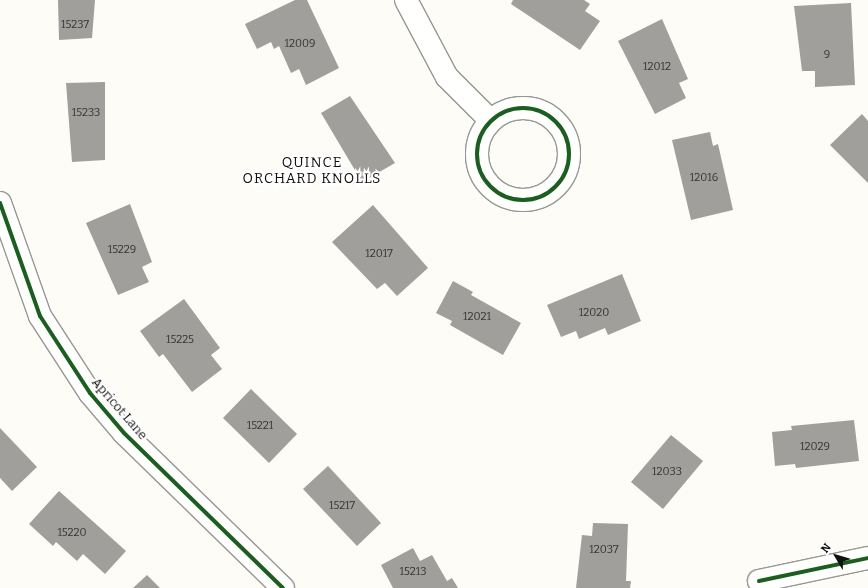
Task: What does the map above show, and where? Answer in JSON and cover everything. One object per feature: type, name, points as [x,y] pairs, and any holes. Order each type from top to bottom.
[{"type":"street","points":[[406,0],[447,77],[490,121]]},
{"type":"street","points":[[518,108],[547,114],[559,124],[570,152],[561,181],[536,199],[506,197],[493,189],[478,164],[479,141],[490,121],[518,108]]},
{"type":"street","name":"Apricot Lane","points":[[1,212],[40,316],[90,393],[124,433],[283,588]]},
{"type":"street","points":[[759,581],[868,558]]},
{"type":"building","points":[[58,0],[95,0],[92,38],[59,40]]},
{"type":"building","points":[[295,0],[307,0],[339,68],[306,85],[299,69],[291,73],[279,46],[274,49],[271,42],[257,49],[245,24]]},
{"type":"building","points":[[513,0],[584,0],[590,4],[585,11],[600,21],[580,50],[511,4]]},
{"type":"building","points":[[851,3],[855,85],[815,87],[815,71],[802,71],[794,6]]},
{"type":"building","points":[[662,19],[688,79],[679,83],[686,98],[655,114],[618,41]]},
{"type":"building","points":[[105,82],[105,160],[72,162],[66,83]]},
{"type":"building","points":[[350,96],[395,163],[362,182],[321,113]]},
{"type":"building","points":[[862,114],[868,121],[868,183],[830,145]]},
{"type":"building","points":[[710,132],[713,146],[718,144],[733,210],[691,220],[672,140]]},
{"type":"building","points":[[130,204],[152,262],[142,267],[149,282],[118,295],[86,223]]},
{"type":"building","points":[[373,205],[428,268],[397,296],[385,283],[377,289],[332,242]]},
{"type":"building","points":[[622,274],[641,321],[608,335],[605,328],[579,339],[576,331],[561,337],[547,305]]},
{"type":"building","points":[[453,281],[473,292],[471,295],[521,323],[503,355],[450,325],[452,321],[436,313]]},
{"type":"building","points":[[184,299],[220,348],[211,355],[222,369],[192,392],[163,354],[159,357],[140,331]]},
{"type":"building","points":[[251,389],[297,434],[269,463],[223,418]]},
{"type":"building","points":[[854,420],[859,461],[796,468],[795,464],[775,466],[772,432],[792,430],[791,426]]},
{"type":"building","points":[[0,428],[37,467],[12,491],[0,478]]},
{"type":"building","points":[[671,435],[703,461],[663,509],[631,482]]},
{"type":"building","points":[[328,466],[381,523],[357,546],[303,489]]},
{"type":"building","points":[[59,491],[126,551],[105,574],[83,554],[77,561],[56,542],[53,546],[29,524]]},
{"type":"building","points":[[593,523],[628,524],[626,581],[631,581],[630,588],[576,588],[582,535],[592,536]]},
{"type":"building","points":[[413,548],[420,561],[432,555],[447,581],[452,578],[458,588],[393,588],[381,565]]},
{"type":"building","points":[[147,575],[160,588],[133,588]]},
{"type":"cycle path","points":[[523,108],[541,111],[556,121],[566,136],[569,154],[566,172],[556,187],[541,197],[523,200],[505,197],[490,187],[480,172],[477,154],[480,136],[490,121],[505,111],[523,108]]},
{"type":"cycle path","points":[[0,203],[40,316],[90,393],[124,433],[283,588]]},
{"type":"cycle path","points":[[759,581],[868,558]]},
{"type":"district","name":"QUINCE ORCHARD KNOLLS","points":[[312,172]]}]
